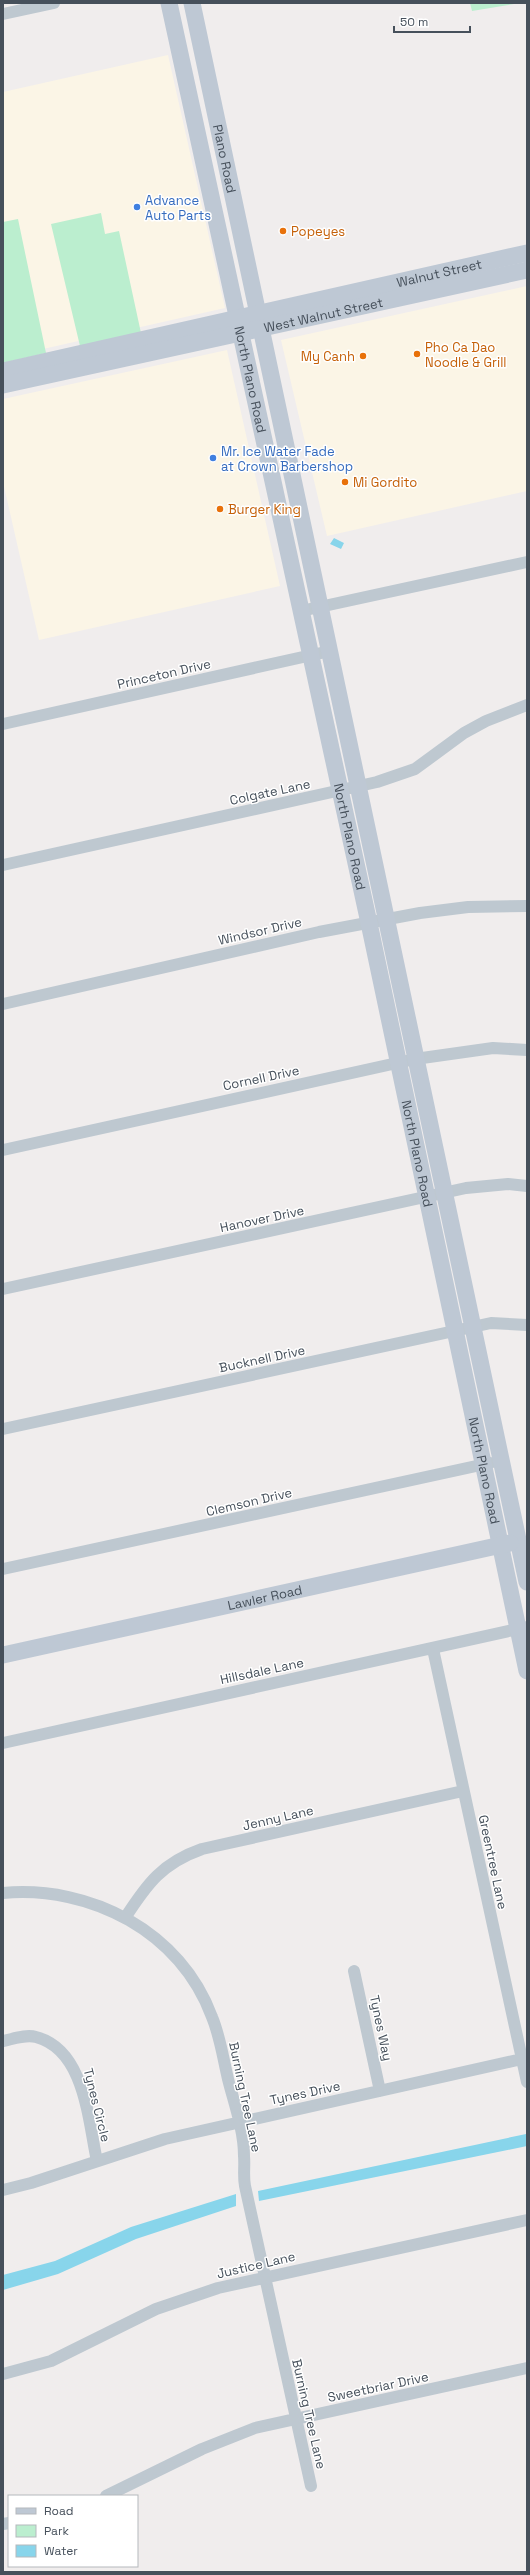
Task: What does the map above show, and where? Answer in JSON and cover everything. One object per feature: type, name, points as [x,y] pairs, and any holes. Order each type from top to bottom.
[{"type":"main road","name":"North Plano Road","points":[[169,3],[340,790],[415,1059],[474,1327],[501,1460],[522,1540],[527,1582]]},
{"type":"main road","name":"Plano Road","points":[[192,3],[259,320]]},
{"type":"main road","name":"Walnut Street","points":[[259,320],[527,253]]},
{"type":"main road","name":"West Walnut Street","points":[[3,385],[259,320],[527,270]]},
{"type":"main road","name":"North Plano Road","points":[[259,320],[358,787],[398,1062],[482,1464],[500,1545],[522,1628],[527,1671]]},
{"type":"main road","name":"West Walnut Street","points":[[3,371],[240,325]]},
{"type":"main road","points":[[288,452],[281,465],[271,474],[283,480],[304,527]]},
{"type":"main road","name":"Lawler Road","points":[[3,1655],[522,1540]]},
{"type":"street","points":[[3,14],[54,3]]},
{"type":"street","points":[[301,611],[527,562]]},
{"type":"street","name":"Princeton Drive","points":[[3,724],[330,651]]},
{"type":"street","name":"Colgate Lane","points":[[3,865],[358,787],[414,769],[464,733],[486,721],[527,705]]},
{"type":"street","name":"Windsor Drive","points":[[3,1004],[420,913],[468,907],[527,906]]},
{"type":"street","name":"Cornell Drive","points":[[3,1150],[398,1062],[493,1048],[527,1050]]},
{"type":"street","name":"Hanover Drive","points":[[3,1289],[444,1192],[466,1188],[508,1184],[527,1186]]},
{"type":"street","name":"Bucknell Drive","points":[[3,1429],[491,1323],[527,1325]]},
{"type":"street","name":"Clemson Drive","points":[[3,1569],[501,1460]]},
{"type":"street","name":"Hillsdale Lane","points":[[3,1743],[433,1649],[522,1628]]},
{"type":"street","name":"Greentree Lane","points":[[433,1649],[527,2082]]},
{"type":"street","name":"Jenny Lane","points":[[125,1918],[146,1885],[181,1856],[202,1849],[464,1791]]},
{"type":"street","name":"Burning Tree Lane","points":[[3,1893],[34,1892],[75,1898],[105,1906],[125,1918],[170,1950],[201,1992],[212,2017],[238,2122],[244,2155],[245,2186],[310,2486]]},
{"type":"street","name":"Tynes Way","points":[[354,1970],[380,2091]]},
{"type":"street","name":"Tynes Circle","points":[[3,2041],[35,2036],[64,2054],[73,2065],[79,2081],[97,2161]]},
{"type":"street","name":"Tynes Drive","points":[[3,2190],[31,2183],[165,2139],[522,2059]]},
{"type":"street","name":"Justice Lane","points":[[3,2374],[51,2361],[73,2352],[156,2309],[218,2288],[527,2220]]},
{"type":"street","name":"Sweetbriar Drive","points":[[108,2495],[202,2449],[255,2428],[527,2368]]},
{"type":"shaded area","points":[[168,55],[225,308],[3,358],[3,92]]},
{"type":"shaded area","points":[[527,286],[527,491],[327,536],[281,340]]},
{"type":"shaded area","points":[[227,350],[280,586],[39,640],[3,482],[3,399]]},
{"type":"green space","points":[[470,3],[520,3],[472,11]]},
{"type":"green space","points":[[101,213],[105,234],[119,231],[141,333],[80,346],[51,224]]},
{"type":"green space","points":[[18,219],[46,353],[3,363],[3,222]]},
{"type":"water","points":[[334,538],[344,543],[341,549],[330,544]]},
{"type":"water","points":[[526,2134],[527,2146],[259,2201],[258,2191]]},
{"type":"water","points":[[236,2194],[236,2206],[136,2239],[58,2274],[3,2290],[3,2275],[55,2261],[131,2227]]},
{"type":"place","name":"Advance Auto Parts","points":[[137,207]]},
{"type":"place","name":"Popeyes","points":[[283,231]]},
{"type":"place","name":"Pho Ca Dao Noodle & Grill","points":[[417,354]]},
{"type":"place","name":"My Canh","points":[[363,356]]},
{"type":"place","name":"Mr. Ice Water Fade at Crown Barbershop","points":[[213,458]]},
{"type":"place","name":"Mi Gordito","points":[[345,482]]},
{"type":"place","name":"Burger King","points":[[220,509]]}]
